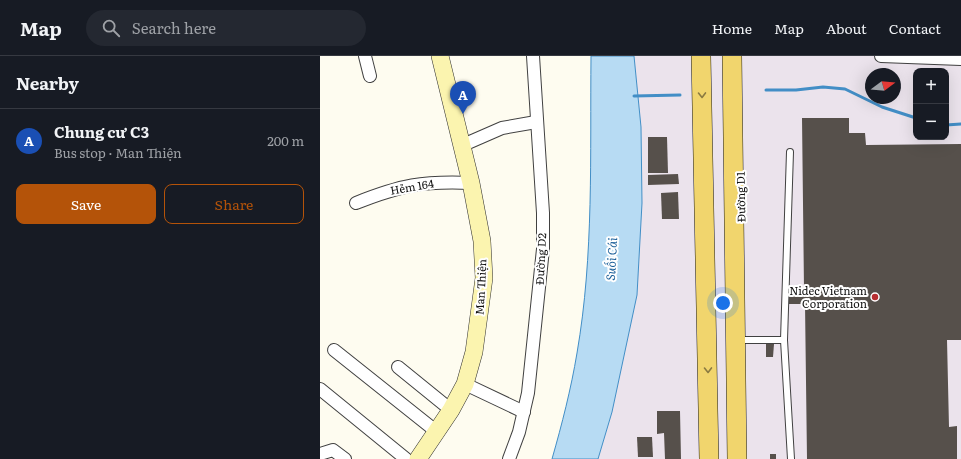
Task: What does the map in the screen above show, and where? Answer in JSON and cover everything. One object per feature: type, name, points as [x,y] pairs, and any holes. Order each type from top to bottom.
[{"type":"main road","points":[[701,56],[709,459]]},
{"type":"main road","name":"Đường D1","points":[[732,56],[732,91],[739,117],[743,287],[735,303],[737,459]]},
{"type":"main road","points":[[707,341],[736,340]]},
{"type":"main road","name":"Đường D1","points":[[736,386],[745,399],[745,459]]},
{"type":"street","points":[[365,56],[370,76]]},
{"type":"street","name":"Man Thiện","points":[[418,459],[451,410],[465,384],[474,352],[484,278],[482,241],[471,183],[440,56]]},
{"type":"street","name":"Đường D2","points":[[509,459],[524,412],[528,393],[534,348],[543,249],[543,199],[536,122],[533,56]]},
{"type":"street","points":[[882,56],[961,59]]},
{"type":"street","points":[[462,145],[502,128],[536,122]]},
{"type":"street","name":"Hẻm 164","points":[[356,203],[393,189],[409,185],[436,182],[471,183]]},
{"type":"street","points":[[334,350],[437,432]]},
{"type":"street","points":[[398,367],[451,410]]},
{"type":"street","points":[[465,384],[524,412]]},
{"type":"street","points":[[320,389],[406,459]]},
{"type":"street","points":[[320,454],[333,450],[345,459]]},
{"type":"lane","points":[[790,152],[784,340],[790,459]]},
{"type":"lane","points":[[736,340],[784,340]]},
{"type":"shaded area","points":[[634,56],[961,56],[961,459],[598,459],[612,412],[637,294],[642,203],[641,127]]},
{"type":"water","name":"Suối Cái","points":[[591,56],[634,56],[641,127],[642,203],[637,295],[612,412],[598,459],[552,459],[575,366],[586,279],[589,242],[591,167]]},
{"type":"building","name":"Nidec Vietnam Corporation","points":[[802,118],[849,118],[849,133],[865,133],[866,145],[961,144],[961,340],[947,340],[949,427],[957,426],[957,459],[807,459],[805,304],[789,304],[789,289],[804,289]]},
{"type":"building","points":[[648,137],[667,137],[668,173],[648,173]]},
{"type":"building","points":[[678,174],[679,184],[648,185],[648,175]]},
{"type":"building","points":[[678,192],[679,219],[662,219],[661,193]]},
{"type":"building","points":[[766,344],[774,344],[773,357],[766,357]]},
{"type":"building","points":[[657,411],[680,411],[681,459],[665,459],[664,433],[657,434]]},
{"type":"building","points":[[637,437],[652,437],[653,457],[638,457]]},
{"type":"building","points":[[770,454],[776,454],[776,459],[770,459]]},
{"type":"waterway","points":[[766,90],[796,90],[823,87],[845,89],[882,107],[913,117]]},
{"type":"waterway","points":[[634,96],[680,95]]},
{"type":"waterway","points":[[949,125],[961,124]]},
{"type":"place","name":"Chung cư C3","points":[[463,114]]},
{"type":"place","name":"Nidec Vietnam Corporation","points":[[875,297]]}]
